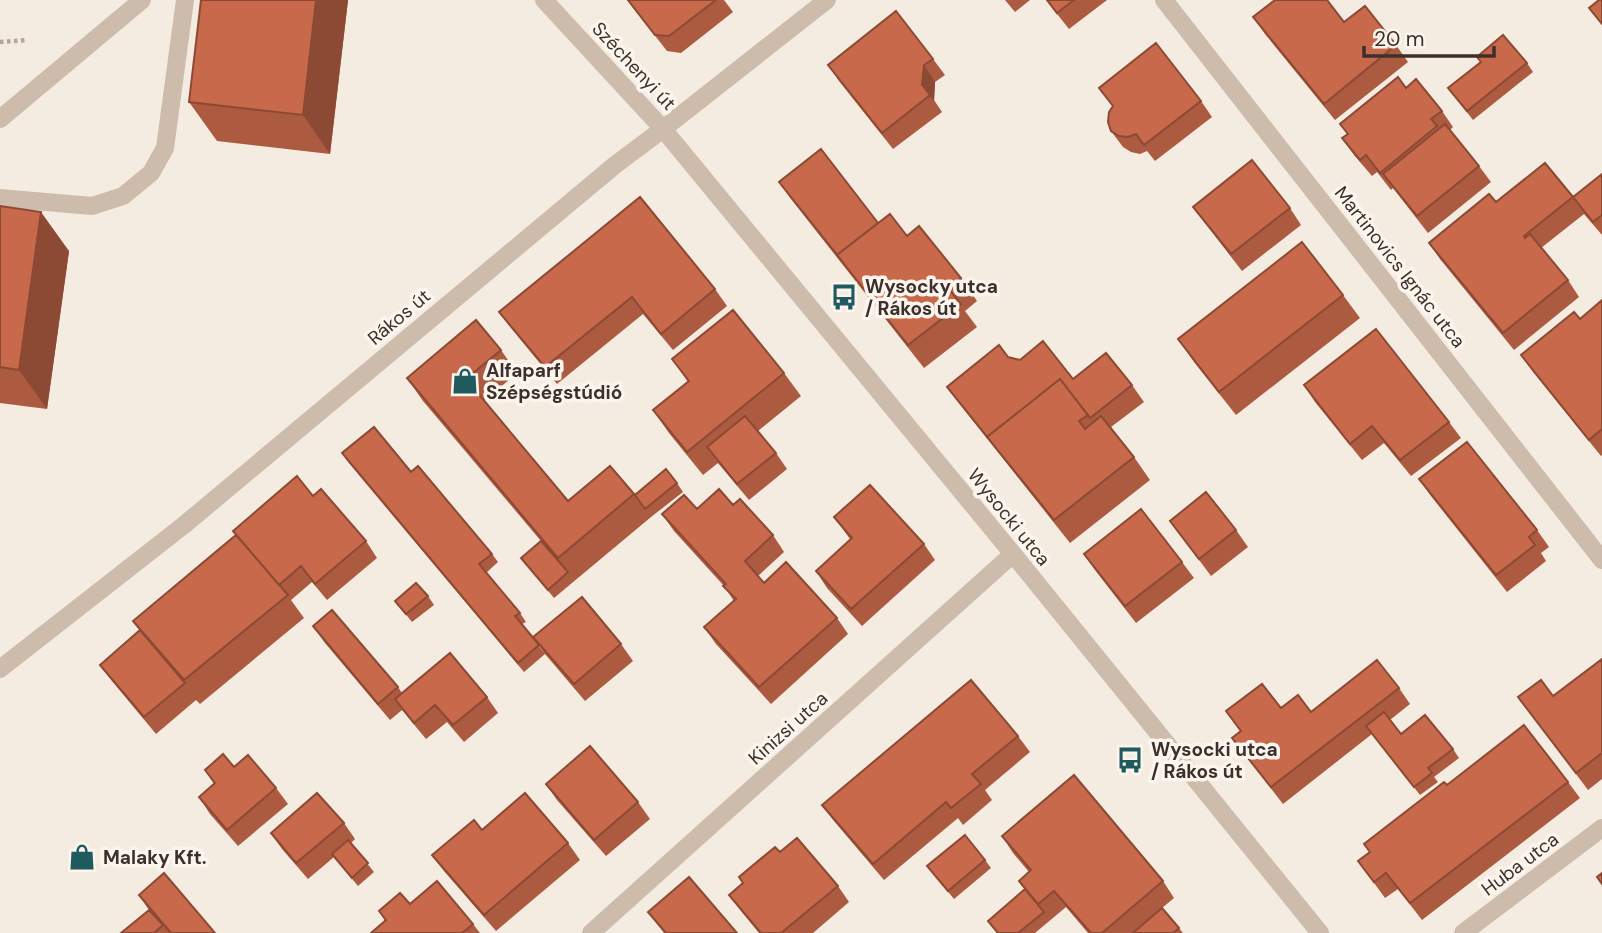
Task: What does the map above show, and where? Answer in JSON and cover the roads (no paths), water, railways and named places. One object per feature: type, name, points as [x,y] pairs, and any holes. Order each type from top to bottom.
[{"type":"street","points":[[0,119],[142,0]]},
{"type":"street","points":[[0,198],[92,206],[123,196],[150,173],[165,148],[185,0]]},
{"type":"street","name":"Széchenyi út","points":[[544,0],[663,129]]},
{"type":"street","name":"Rákos út","points":[[0,669],[184,525],[604,173],[827,0]]},
{"type":"street","name":"Martinovics Ignác utca","points":[[1164,0],[1602,560]]},
{"type":"street","name":"Wysocki utca","points":[[663,129],[1320,933]]},
{"type":"street","name":"Kinizsi utca","points":[[591,933],[1013,554]]},
{"type":"street","name":"Huba utca","points":[[1463,933],[1602,828]]},
{"type":"place","name":"Wysocky utca / Rákos út","points":[[844,297]]},
{"type":"place","name":"Alfaparf Szépségstúdió","points":[[465,381]]},
{"type":"place","name":"Wysocki utca / Rákos út","points":[[1130,760]]},
{"type":"place","name":"Malaky Kft.","points":[[82,857]]}]
